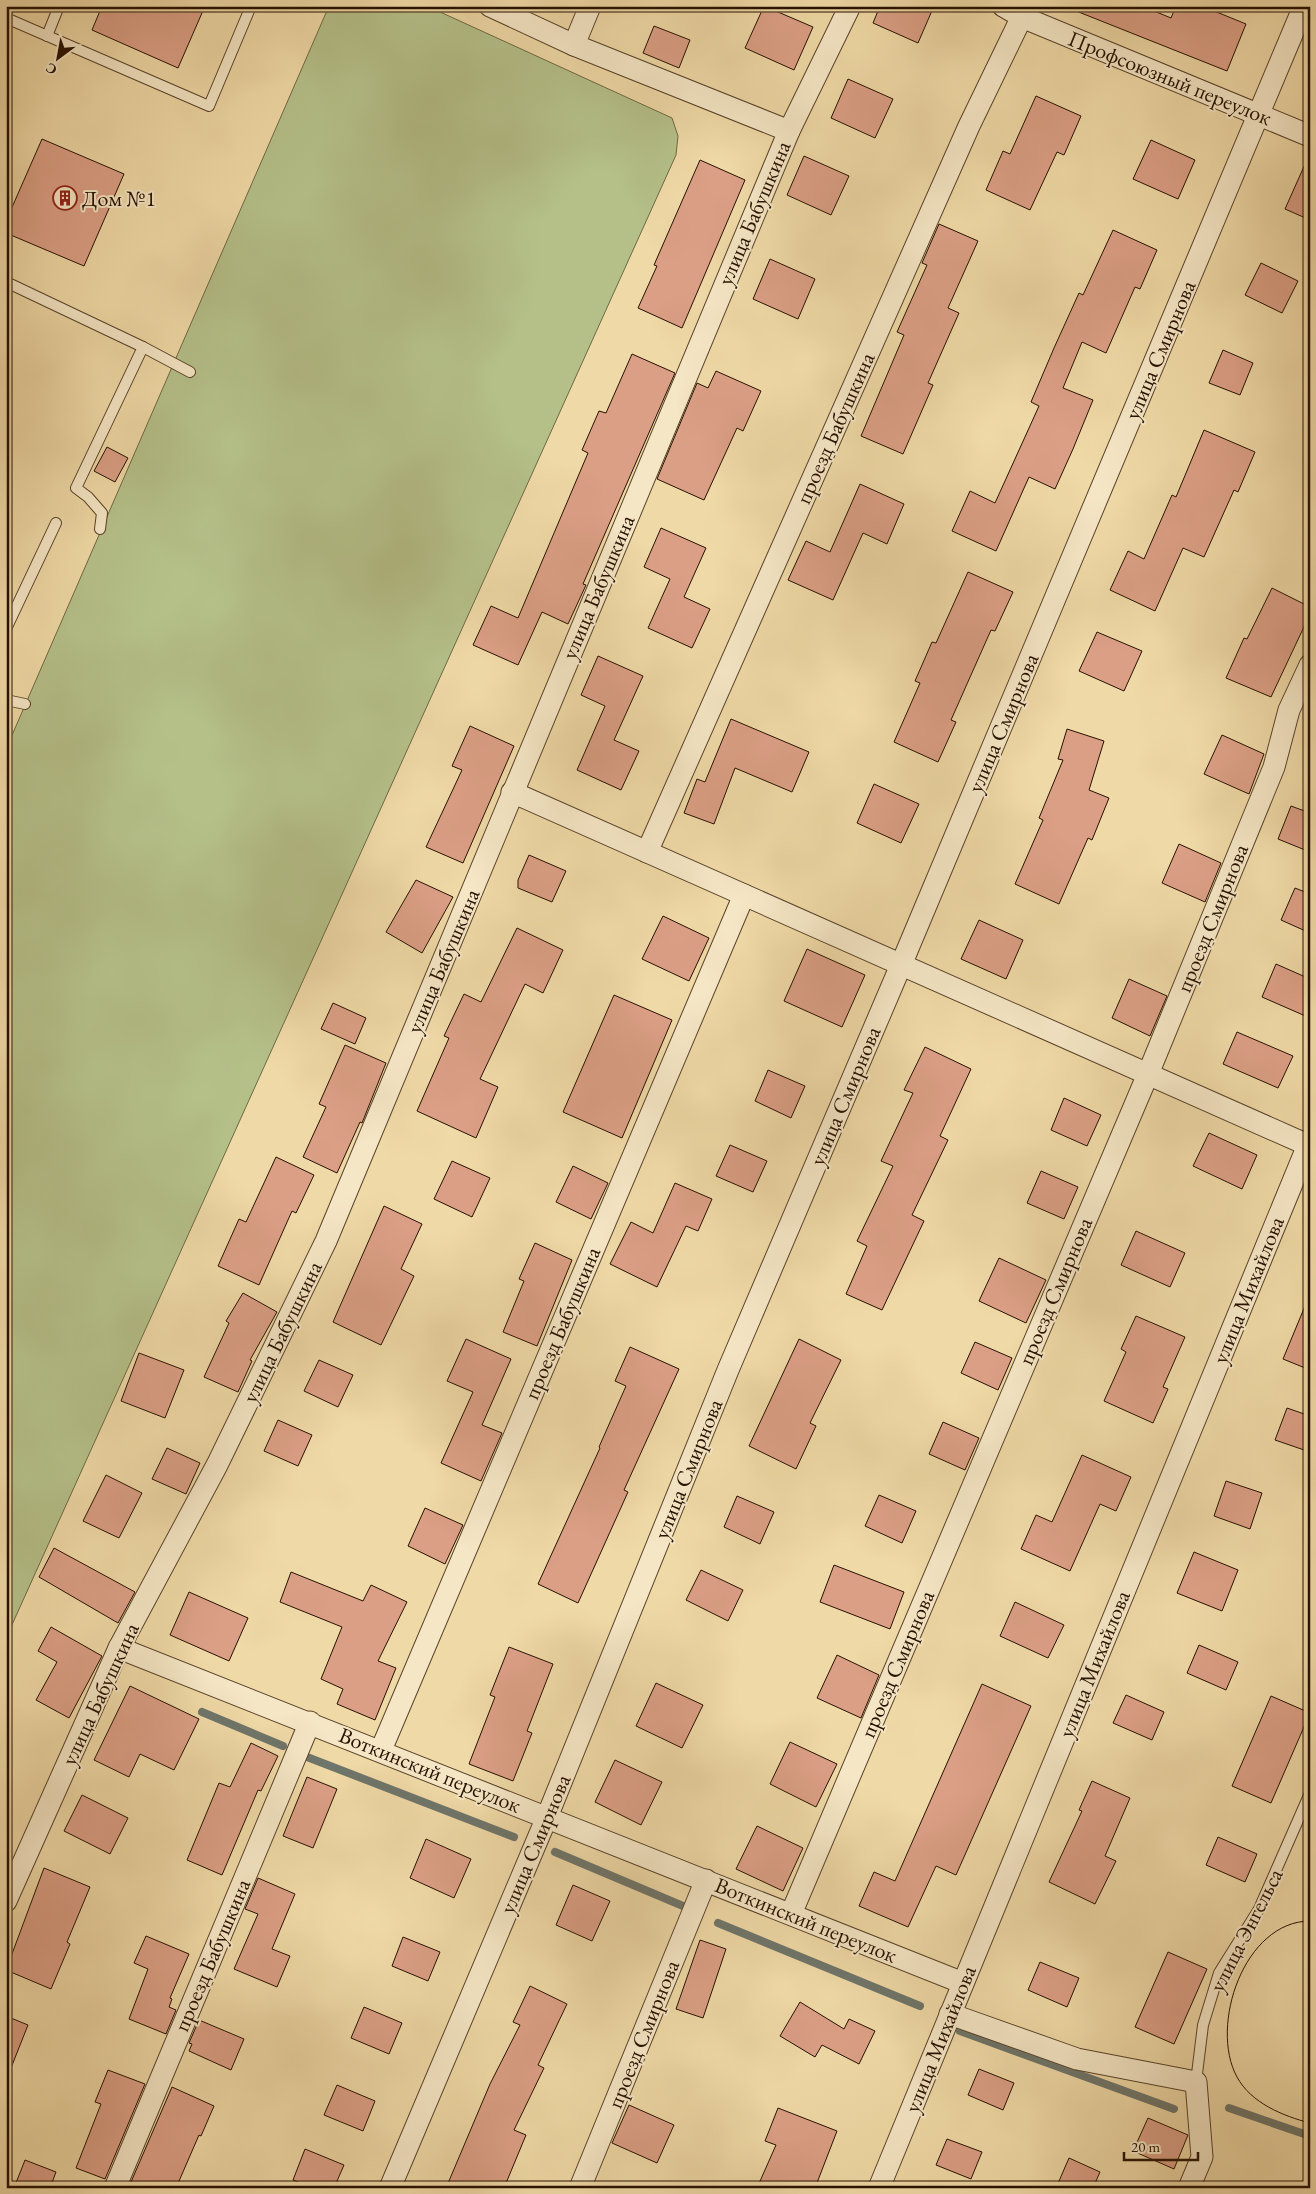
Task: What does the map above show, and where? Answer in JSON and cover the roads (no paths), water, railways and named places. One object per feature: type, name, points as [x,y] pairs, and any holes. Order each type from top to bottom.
[{"type":"street","points":[[490,6],[574,44],[789,131]]},
{"type":"street","points":[[574,44],[590,6]]},
{"type":"street","name":"улица Бабушкина","points":[[6,1902],[119,1648],[217,1465],[326,1241],[789,131],[850,6]]},
{"type":"street","name":"Профсоюзный переулок","points":[[1004,6],[1024,12],[1310,136]]},
{"type":"street","name":"улица Смирнова","points":[[390,2188],[547,1817],[728,1370],[901,965],[1304,6]]},
{"type":"street","name":"проезд Бабушкина","points":[[647,852],[969,126],[1024,12]]},
{"type":"street","name":"проезд Смирнова","points":[[791,1914],[1148,1074],[1274,767],[1289,710],[1310,665]]},
{"type":"street","points":[[512,792],[1309,1144]]},
{"type":"street","name":"проезд Бабушкина","points":[[381,1750],[744,895]]},
{"type":"street","name":"улица Михайлова","points":[[879,2188],[1309,1144]]},
{"type":"street","name":"Воткинский переулок","points":[[119,1648],[381,1750],[963,1983]]},
{"type":"street","name":"проезд Бабушкина","points":[[115,2188],[310,1722]]},
{"type":"street","name":"проезд Смирнова","points":[[580,2188],[706,1880]]},
{"type":"street","points":[[950,2014],[1077,2059],[1196,2082]]},
{"type":"street","name":"улица Энгельса","points":[[1189,2188],[1202,2157],[1196,2082]]},
{"type":"lane","points":[[6,13],[9,6]]},
{"type":"lane","points":[[47,36],[59,6]]},
{"type":"lane","points":[[6,18],[210,106],[252,6]]},
{"type":"lane","points":[[6,282],[190,372]]},
{"type":"lane","points":[[100,529],[102,514],[88,497],[76,488],[143,348]]},
{"type":"lane","points":[[6,629],[56,524]]},
{"type":"lane","points":[[6,700],[25,704]]},
{"type":"lane","name":"улица Энгельса","points":[[1196,2082],[1203,2025],[1219,1973],[1259,1910],[1310,1793]]},
{"type":"waterway","points":[[202,1712],[283,1746]]},
{"type":"waterway","points":[[307,1757],[514,1837]]},
{"type":"waterway","points":[[555,1852],[683,1906]]},
{"type":"waterway","points":[[718,1923],[920,2006]]},
{"type":"waterway","points":[[960,2031],[1174,2109]]},
{"type":"waterway","points":[[1229,2108],[1310,2136]]},
{"type":"tram line","points":[[1310,1921],[1287,1926],[1267,1938],[1251,1957],[1238,1980],[1230,2005],[1227,2031],[1229,2056],[1237,2077],[1243,2086],[1259,2101],[1269,2107],[1289,2117],[1310,2123]]},
{"type":"place","name":"Дом №1","points":[[65,198]]}]
